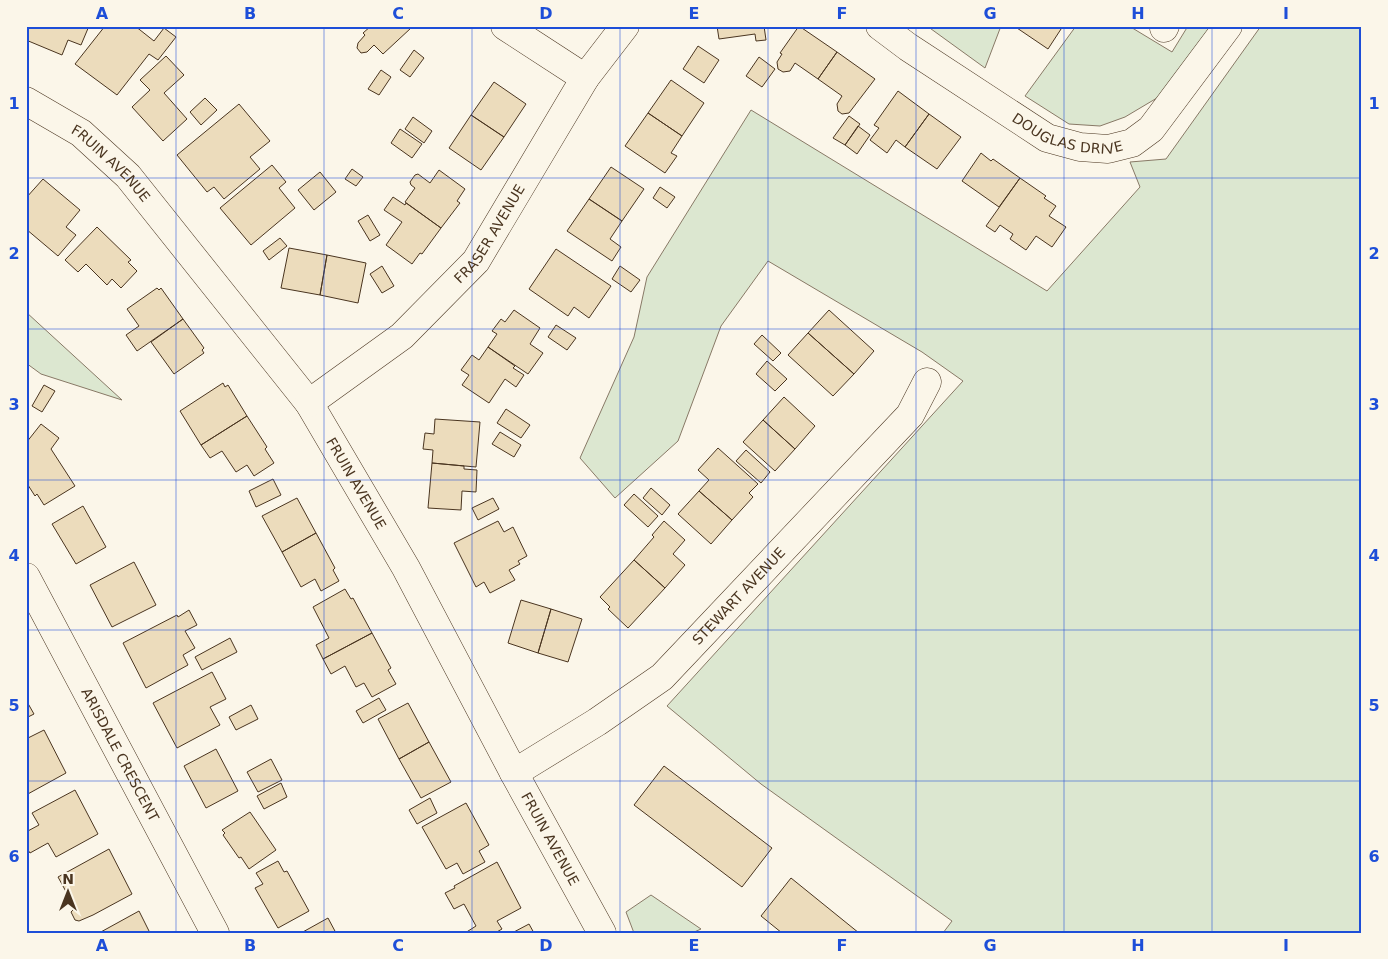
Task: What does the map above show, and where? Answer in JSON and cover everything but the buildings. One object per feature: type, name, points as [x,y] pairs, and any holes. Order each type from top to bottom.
[{"type":"street","points":[[505,26],[585,78]]},
{"type":"street","name":"FRASER AVENUE","points":[[309,403],[402,336],[476,261],[585,78],[626,26]]},
{"type":"street","name":"DOUGLAS DRIVE","points":[[880,26],[908,47],[1047,138],[1080,147],[1108,149],[1132,143],[1151,129],[1228,26]]},
{"type":"street","name":"FRUIN AVENUE","points":[[26,101],[81,133],[128,176],[309,403],[406,568],[514,773],[602,933]]},
{"type":"street","name":"STEWART AVENUE","points":[[514,773],[597,722],[662,677],[910,415],[927,382]]},
{"type":"street","name":"ARISDALE CRESCENT","points":[[26,577],[215,933]]},
{"type":"green space","points":[[927,26],[1001,26],[985,68]]},
{"type":"green space","points":[[1076,26],[1129,26],[1172,52],[1188,26],[1214,26],[1162,95],[1125,117],[1100,126],[1069,124],[1025,96]]},
{"type":"green space","points":[[1261,26],[1362,26],[1362,933],[943,933],[952,921],[761,784],[667,706],[963,381],[922,352],[768,261],[721,326],[678,441],[615,498],[580,458],[634,337],[647,277],[751,110],[1047,291],[1140,187],[1130,162],[1166,159]]},
{"type":"green space","points":[[26,312],[122,400],[41,374],[26,363]]},
{"type":"green space","points":[[651,895],[701,929],[692,933],[634,933],[626,912]]}]
